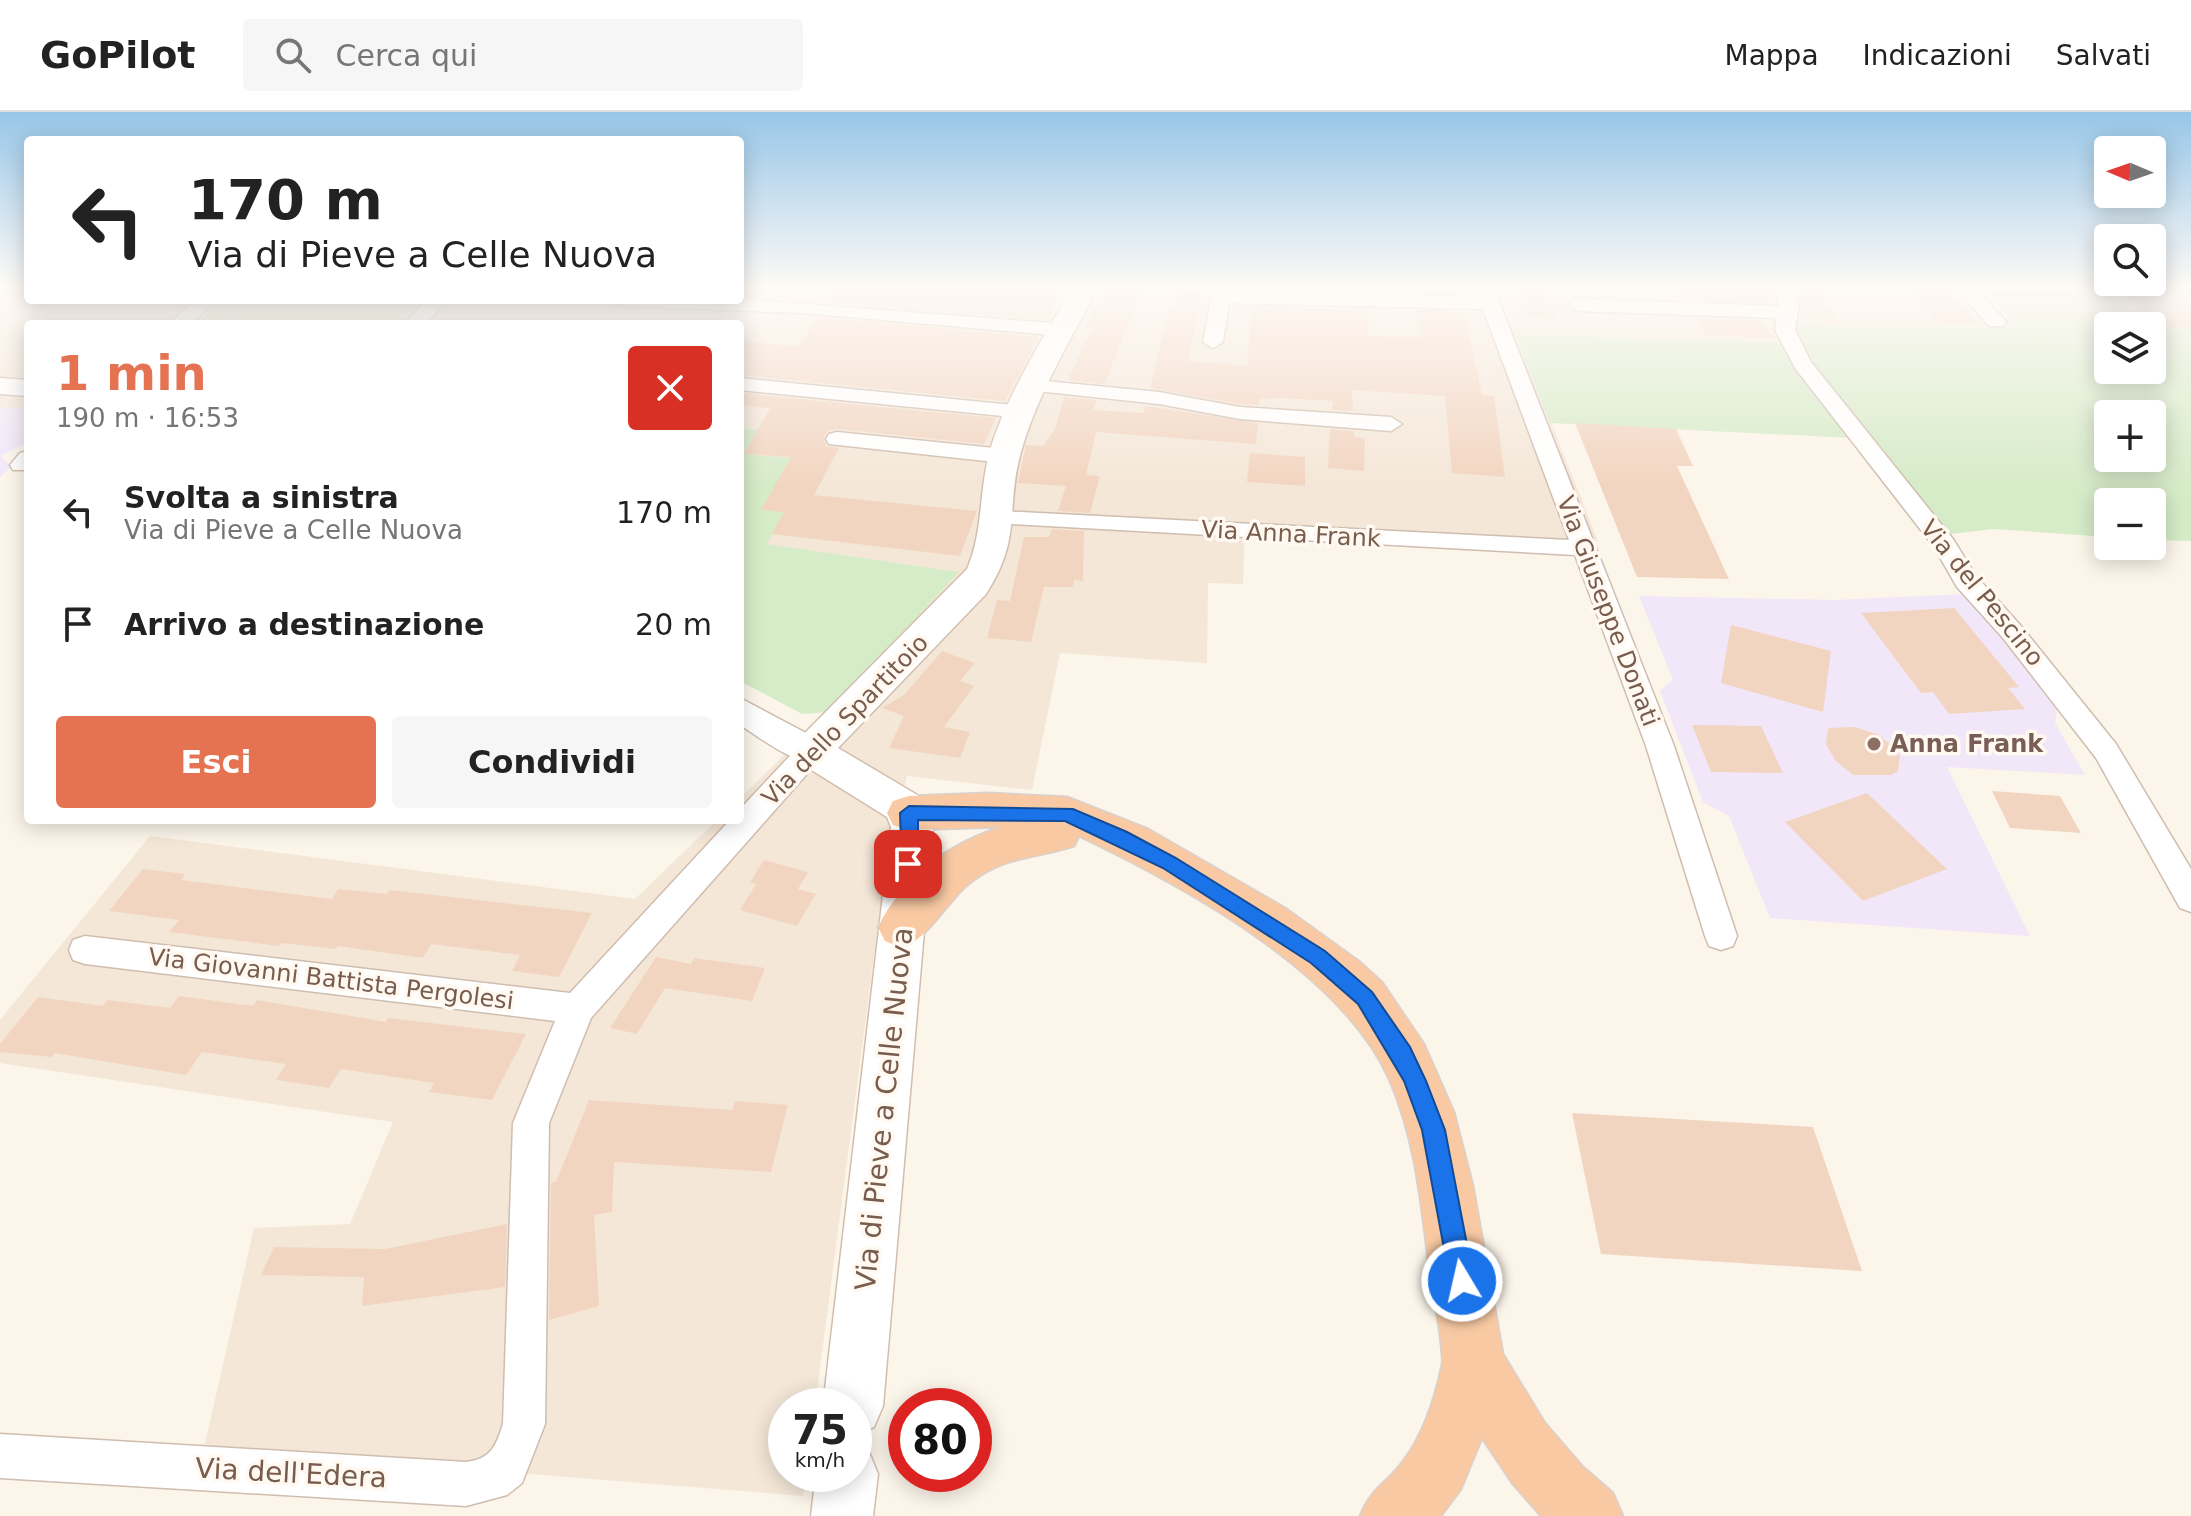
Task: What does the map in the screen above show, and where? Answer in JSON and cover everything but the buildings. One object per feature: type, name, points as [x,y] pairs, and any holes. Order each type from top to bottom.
[{"type":"highway","points":[[910,823],[1057,813],[1076,816],[1120,837],[1297,941],[1352,984],[1386,1027],[1415,1081],[1433,1130],[1474,1360],[1522,1447],[1562,1493],[1590,1516]]},
{"type":"highway","points":[[910,823],[941,848],[975,853]]},
{"type":"highway","points":[[902,927],[939,880],[975,853],[1008,840],[1046,834],[1120,837]]},
{"type":"highway","points":[[1393,1516],[1425,1490],[1444,1460],[1474,1360]]},
{"type":"main road","name":"Via dello Spartitoio","points":[[811,751],[974,586],[992,555],[999,518],[1004,456],[1051,355]]},
{"type":"main road","points":[[811,751],[895,800],[910,823]]},
{"type":"main road","name":"Via di Pieve a Celle Nuova","points":[[855,1388],[910,823]]},
{"type":"main road","points":[[842,1516],[845,1492]]},
{"type":"street","name":"Via Giuseppe Donati","points":[[1510,355],[1660,746],[1721,936]]},
{"type":"street","name":"Via del Pescino","points":[[1797,355],[1815,384],[1944,544],[1966,581],[2012,632],[2106,751],[2158,836],[2191,899]]},
{"type":"street","points":[[744,384],[1029,399],[1146,397],[1250,414],[1391,424]]},
{"type":"street","points":[[0,386],[24,388]]},
{"type":"street","points":[[837,439],[1004,456]]},
{"type":"street","name":"Via Anna Frank","points":[[999,518],[1584,548]]},
{"type":"street","points":[[744,712],[811,751]]},
{"type":"street","name":"Via dello Spartitoio","points":[[525,1401],[531,1123],[540,1094],[578,1009],[811,751]]},
{"type":"street","name":"Via Giovanni Battista Pergolesi","points":[[85,950],[578,1009]]},
{"type":"street","name":"Via dell'Edera","points":[[0,1456],[479,1483],[501,1476],[509,1466],[524,1424],[525,1401]]},
{"type":"shaded area","points":[[0,355],[24,355],[24,409],[0,407]]},
{"type":"shaded area","points":[[744,355],[1524,355],[1598,541],[1245,524],[1243,584],[1208,583],[1207,663],[1060,653],[1032,790],[907,776],[889,841],[817,1388],[768,1388],[768,1492],[804,1492],[803,1496],[204,1448],[254,1228],[350,1224],[393,1122],[0,1063],[0,1020],[150,836],[635,899],[713,824],[744,824],[744,794],[847,694],[958,572],[744,541]]},
{"type":"shaded area","points":[[0,407],[24,409],[24,444],[1,456],[11,467],[0,477]]},
{"type":"shaded area","name":"Anna Frank","points":[[1966,594],[2058,704],[2055,723],[2085,775],[1947,767],[2030,936],[1770,918],[1729,816],[1703,802],[1660,691],[1673,680],[1639,596],[1835,600]]},
{"type":"green space","points":[[1524,355],[1791,355],[1810,387],[1851,438],[1550,423]]},
{"type":"green space","points":[[1804,355],[2094,355],[2094,384],[2166,384],[2166,355],[2191,355],[2191,541],[2166,540],[2166,488],[2094,488],[2094,536],[1993,529],[1944,535],[1837,407]]},
{"type":"green space","points":[[744,428],[757,430],[745,454],[811,460],[772,491],[762,509],[784,512],[767,544],[959,572],[829,712],[802,714],[744,683]]},
{"type":"place","name":"Anna Frank","points":[[1874,744]]},
{"type":"route","points":[[908,864],[912,827],[909,813],[1067,814],[1169,863],[1297,941],[1352,984],[1386,1027],[1402,1054],[1433,1130],[1462,1281]]}]
